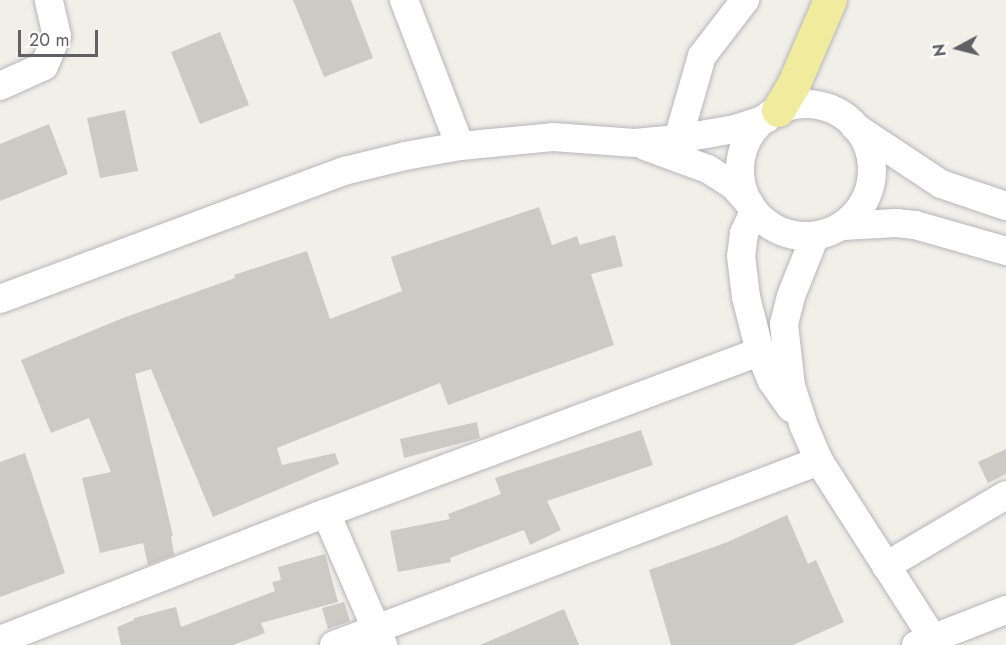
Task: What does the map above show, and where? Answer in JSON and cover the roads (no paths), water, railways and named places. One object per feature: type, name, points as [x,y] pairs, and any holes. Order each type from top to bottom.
[{"type":"highway","points":[[772,115],[794,83],[830,0]]},
{"type":"street","points":[[0,86],[44,66],[57,36],[49,0]]},
{"type":"street","points":[[404,0],[460,146]]},
{"type":"street","points":[[678,139],[702,56],[745,0]]},
{"type":"street","points":[[0,299],[344,171],[405,156],[460,146],[553,137],[635,143],[678,139],[735,129],[800,104],[815,105],[837,112],[941,184],[1006,206]]},
{"type":"street","points":[[772,115],[746,143],[740,165],[743,191],[752,208],[744,233],[741,256],[746,297],[760,352],[772,381],[803,424]]},
{"type":"street","points":[[843,226],[859,210],[869,189],[872,166],[867,146],[855,126]]},
{"type":"street","points":[[635,143],[708,169],[733,185],[771,227],[792,236],[815,236],[843,226],[884,223],[915,225],[1006,251]]},
{"type":"street","points":[[815,236],[791,296],[784,324],[791,386],[803,424],[819,461],[886,566],[929,643],[1006,610]]},
{"type":"street","points":[[0,640],[326,513],[760,352]]},
{"type":"street","points":[[334,645],[379,637],[819,461]]},
{"type":"street","points":[[886,566],[1006,495]]},
{"type":"street","points":[[326,513],[379,637]]}]
